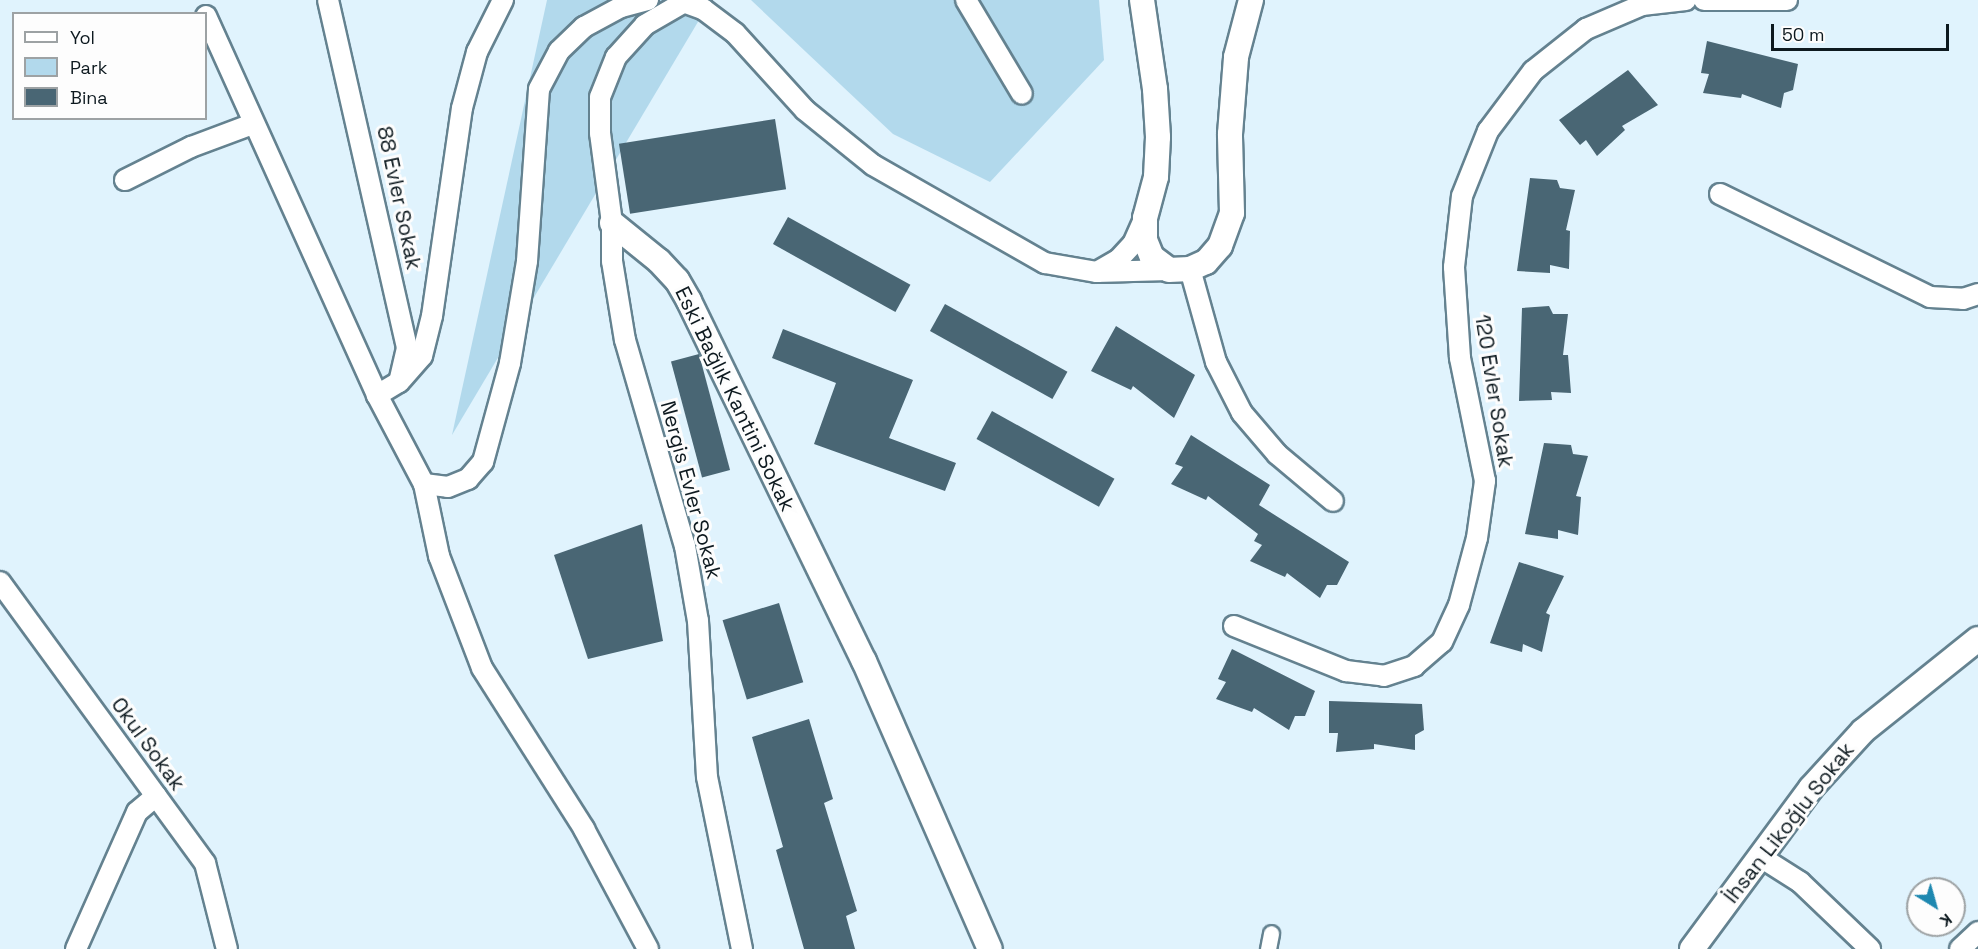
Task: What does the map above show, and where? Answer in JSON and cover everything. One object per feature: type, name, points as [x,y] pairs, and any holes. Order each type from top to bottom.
[{"type":"street","name":"88 Evler Sokak","points":[[328,0],[407,348],[399,382]]},
{"type":"street","points":[[335,27],[346,0]]},
{"type":"street","points":[[377,395],[399,382],[422,356],[432,316],[462,108],[477,52],[502,0]]},
{"type":"street","points":[[424,484],[448,487],[468,479],[483,462],[510,363],[527,261],[539,89],[559,51],[584,27],[621,7],[648,0]]},
{"type":"street","points":[[966,0],[1022,94]]},
{"type":"street","points":[[1096,272],[1118,260],[1133,244],[1145,218],[1156,177],[1158,137],[1155,89],[1142,0]]},
{"type":"street","points":[[612,223],[600,133],[600,97],[616,57],[645,25],[682,1],[703,9],[735,33],[805,110],[873,165],[1045,263],[1096,272],[1180,270],[1206,262],[1220,246],[1232,213],[1230,134],[1236,57],[1251,0]]},
{"type":"street","name":"120 Evler Sokak","points":[[1234,626],[1346,671],[1384,676],[1414,666],[1442,642],[1459,605],[1471,561],[1485,481],[1460,358],[1454,267],[1462,196],[1488,131],[1533,71],[1586,29],[1641,5],[1686,0]]},
{"type":"street","points":[[1704,0],[1787,0]]},
{"type":"street","points":[[207,20],[377,395],[424,484],[439,556],[482,668],[584,830],[648,949]]},
{"type":"street","points":[[125,180],[191,147],[253,124]]},
{"type":"street","points":[[1720,194],[1930,297],[1963,299],[1978,294]]},
{"type":"street","points":[[1145,218],[1145,240],[1152,257],[1180,270],[1216,363],[1242,413],[1277,454],[1334,501]]},
{"type":"street","name":"Eski Bağlık Kantini Sokak","points":[[612,223],[677,280],[879,697],[990,949]]},
{"type":"street","name":"Nergis Evler Sokak","points":[[612,223],[612,261],[625,340],[685,546],[698,621],[707,777],[742,949]]},
{"type":"street","name":"Okul Sokak","points":[[0,582],[205,863],[227,949]]},
{"type":"street","name":"İhsan Likoğlu Sokak","points":[[1692,949],[1811,788],[1863,731],[1978,639]]},
{"type":"street","points":[[76,949],[137,812],[156,796]]},
{"type":"street","points":[[1759,856],[1800,882],[1870,949]]},
{"type":"street","points":[[1960,949],[1978,932]]},
{"type":"street","points":[[1268,949],[1271,933]]},
{"type":"green space","points":[[547,0],[711,0],[452,435]]},
{"type":"green space","points":[[751,0],[1099,0],[1104,60],[990,182],[893,134]]},
{"type":"building","points":[[1707,41],[1798,64],[1793,90],[1784,93],[1781,108],[1742,94],[1741,98],[1703,93],[1709,74],[1701,73]]},
{"type":"building","points":[[1628,70],[1658,105],[1622,126],[1625,130],[1597,156],[1586,140],[1580,145],[1559,120]]},
{"type":"building","points":[[775,119],[786,189],[630,214],[619,144]]},
{"type":"building","points":[[1530,178],[1557,180],[1560,188],[1575,190],[1566,230],[1570,231],[1569,269],[1550,265],[1550,273],[1517,271]]},
{"type":"building","points":[[788,217],[910,285],[895,312],[773,244]]},
{"type":"building","points":[[945,304],[1067,372],[1052,399],[930,331]]},
{"type":"building","points":[[1549,306],[1553,314],[1568,314],[1563,355],[1568,355],[1571,393],[1551,392],[1552,400],[1519,401],[1522,308]]},
{"type":"building","points":[[1116,326],[1195,375],[1174,418],[1133,386],[1131,390],[1091,371]]},
{"type":"building","points":[[783,329],[913,380],[889,438],[956,463],[945,491],[814,444],[836,383],[772,358]]},
{"type":"building","points":[[699,354],[730,470],[702,477],[671,362]]},
{"type":"building","points":[[992,411],[1114,479],[1099,507],[976,439]]},
{"type":"building","points":[[1191,435],[1270,485],[1259,505],[1349,562],[1337,585],[1327,585],[1320,598],[1287,573],[1285,577],[1250,561],[1262,545],[1254,541],[1258,534],[1208,496],[1206,500],[1171,484],[1183,467],[1175,464]]},
{"type":"building","points":[[1544,443],[1571,445],[1573,454],[1588,456],[1576,496],[1581,497],[1578,535],[1558,530],[1558,539],[1525,534]]},
{"type":"building","points":[[642,524],[663,641],[588,659],[554,555]]},
{"type":"building","points":[[1519,562],[1564,576],[1546,613],[1550,615],[1542,652],[1523,644],[1522,652],[1490,643]]},
{"type":"building","points":[[779,603],[803,682],[747,700],[723,620]]},
{"type":"building","points":[[1232,649],[1315,691],[1305,716],[1295,716],[1289,730],[1254,708],[1252,712],[1216,699],[1226,682],[1218,679]]},
{"type":"building","points":[[1329,701],[1422,704],[1424,730],[1415,735],[1415,750],[1374,744],[1374,749],[1336,752],[1338,733],[1329,733]]},
{"type":"building","points":[[809,719],[833,799],[824,803],[857,911],[846,916],[855,949],[804,949],[776,850],[783,847],[752,737]]}]
